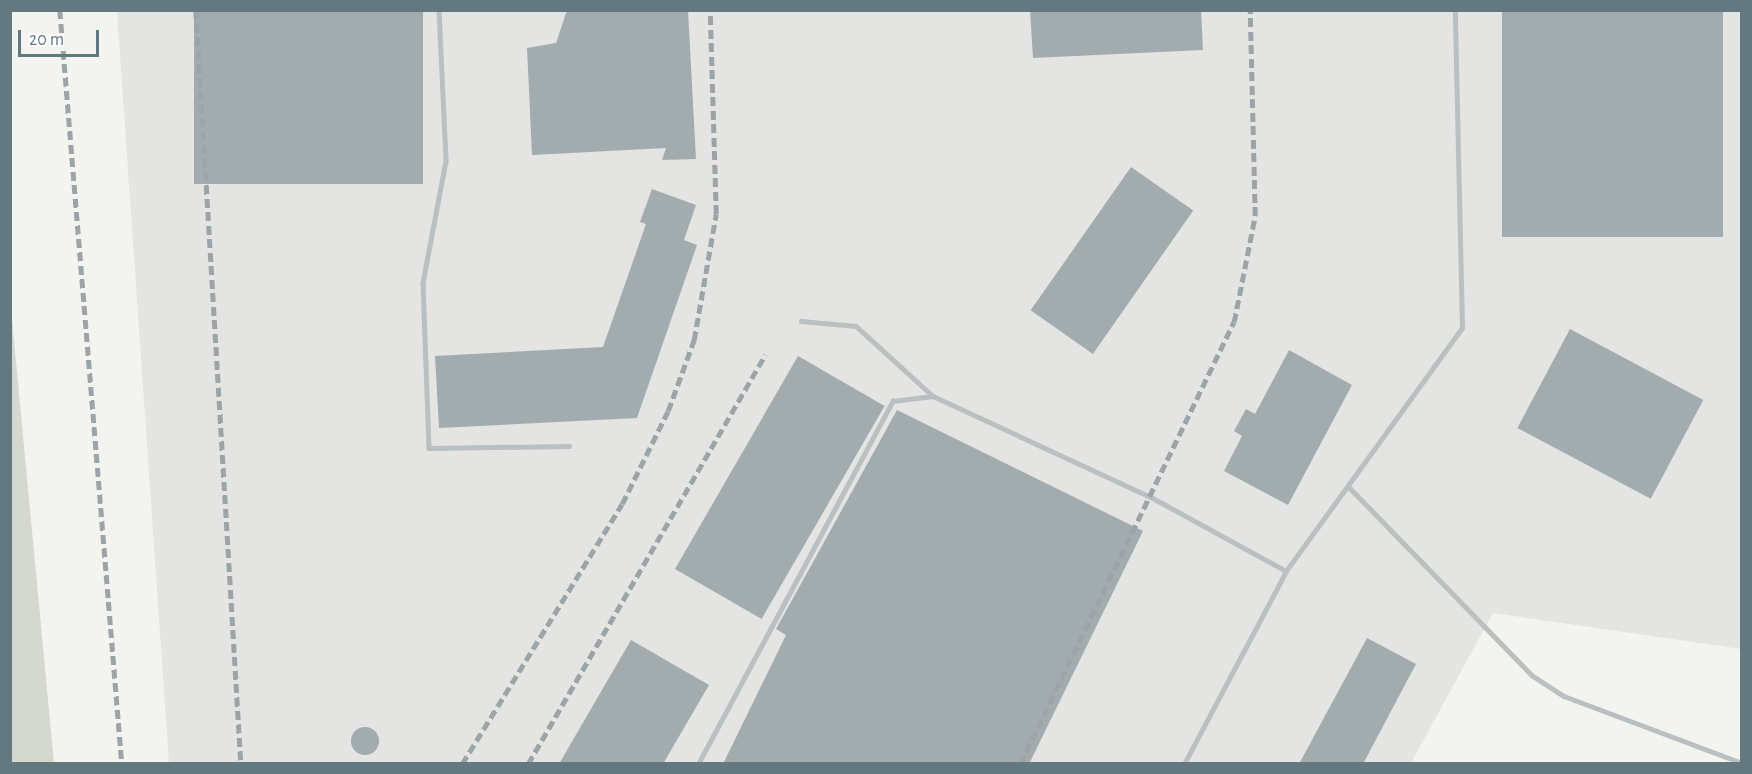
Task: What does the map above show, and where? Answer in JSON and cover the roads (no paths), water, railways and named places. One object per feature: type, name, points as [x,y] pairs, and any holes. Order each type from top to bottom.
[{"type":"lane","points":[[439,10],[446,161],[423,283],[429,448],[569,446]]},
{"type":"lane","points":[[1184,764],[1286,571],[1462,328],[1455,10]]},
{"type":"lane","points":[[801,321],[856,326],[933,396],[1151,497],[1286,571]]},
{"type":"lane","points":[[698,764],[893,401],[933,396]]},
{"type":"lane","points":[[1348,486],[1533,676],[1564,696],[1742,764]]},
{"type":"railway","points":[[60,10],[122,764]]},
{"type":"railway","points":[[196,10],[241,764]]},
{"type":"railway","points":[[462,764],[622,504],[668,411],[694,340],[716,214],[710,10]]},
{"type":"railway","points":[[1020,764],[1234,322],[1255,216],[1250,10]]},
{"type":"railway","points":[[528,764],[765,355]]}]
